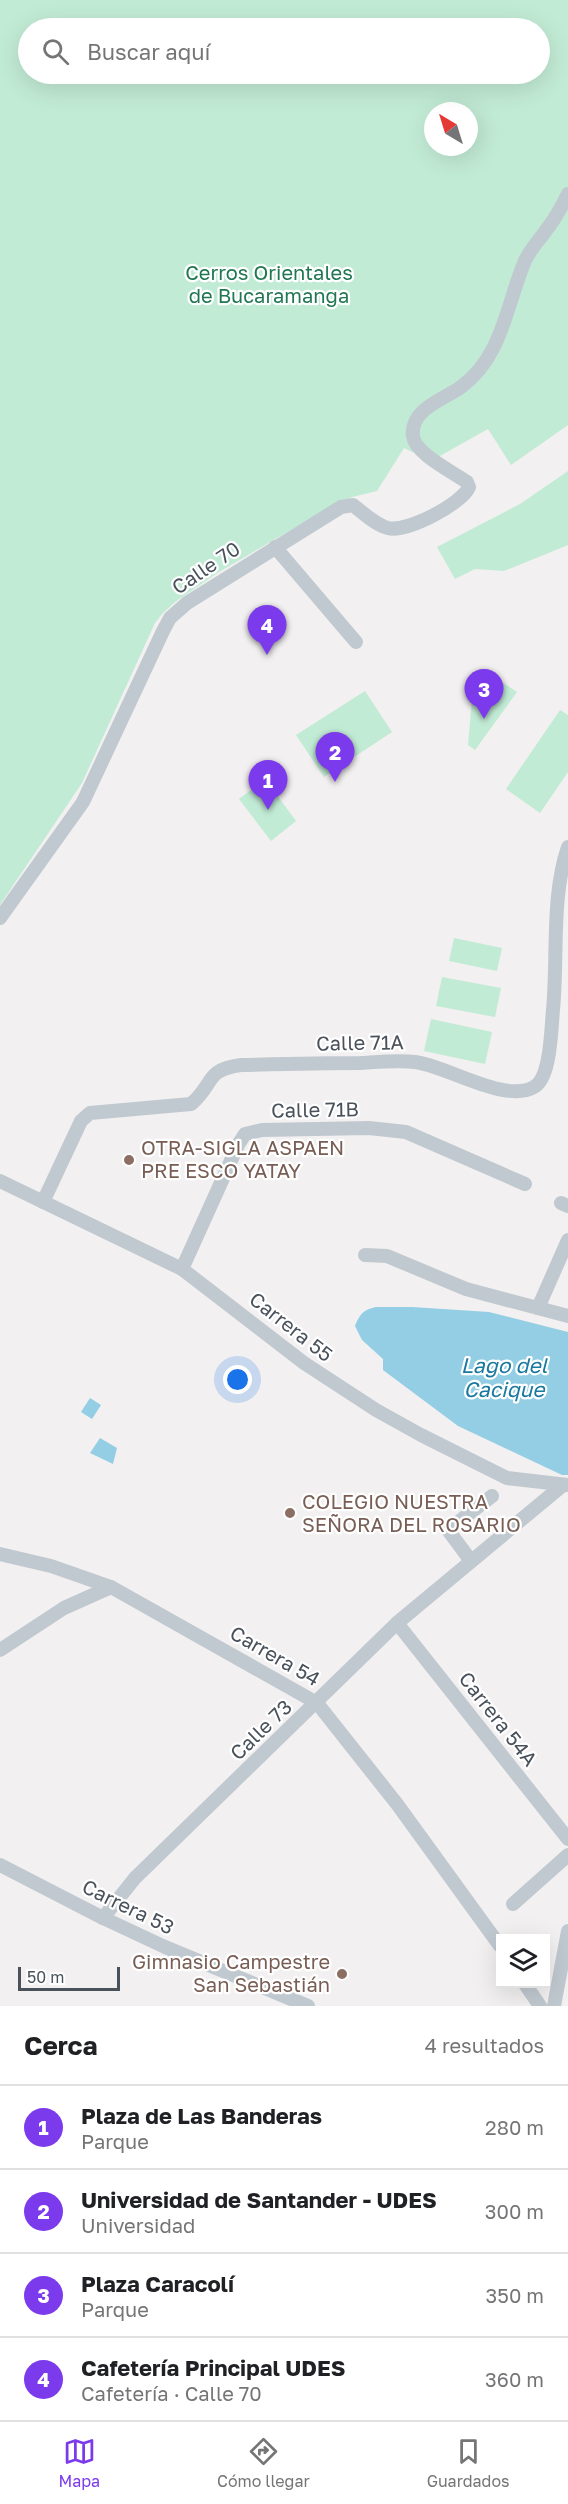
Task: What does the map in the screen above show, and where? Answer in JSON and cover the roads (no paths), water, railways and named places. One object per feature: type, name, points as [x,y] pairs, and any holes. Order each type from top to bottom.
[{"type":"street","name":"Calle 70","points":[[0,918],[83,802],[170,618],[187,603],[274,547],[331,512],[347,505],[353,505],[387,528],[409,526],[449,507],[466,493],[469,487],[467,482],[421,452],[413,438],[414,424],[425,409],[461,387],[482,368],[504,326],[524,262],[557,215],[568,194]]},
{"type":"street","points":[[274,547],[356,642]]},
{"type":"street","name":"Calle 71A","points":[[43,1202],[81,1120],[90,1113],[191,1104],[199,1097],[212,1076],[223,1067],[416,1062],[481,1084],[508,1090],[528,1090],[540,1083],[546,1068],[556,981],[559,882],[568,847]]},
{"type":"street","name":"Calle 71B","points":[[182,1269],[245,1134],[262,1130],[369,1128],[406,1132],[525,1184]]},
{"type":"street","name":"Carrera 55","points":[[0,1181],[182,1269],[304,1363],[376,1410],[507,1478],[566,1485]]},
{"type":"street","points":[[538,1308],[568,1240]]},
{"type":"street","points":[[365,1255],[387,1256],[466,1289],[568,1316]]},
{"type":"street","name":"Calle 73","points":[[103,1918],[135,1878],[397,1623],[566,1485]]},
{"type":"street","points":[[471,1561],[448,1530],[492,1496]]},
{"type":"street","name":"Carrera 54","points":[[0,1554],[51,1566],[111,1587],[317,1703],[404,1813],[496,1939]]},
{"type":"street","points":[[0,1650],[64,1608],[111,1587]]},
{"type":"street","name":"Carrera 54A","points":[[397,1623],[568,1839]]},
{"type":"street","points":[[513,1904],[568,1855]]},
{"type":"street","name":"Carrera 53","points":[[0,1865],[165,1947],[308,2006]]},
{"type":"street","points":[[554,2006],[568,1931]]},
{"type":"street","points":[[528,1988],[540,2006]]},
{"type":"water","name":"Lago del Cacique","points":[[376,1307],[489,1312],[568,1332],[568,1475],[562,1475],[458,1426],[383,1370],[383,1359],[362,1340],[355,1326],[362,1313]]},
{"type":"water","points":[[90,1398],[101,1405],[92,1419],[81,1412]]},
{"type":"water","points":[[100,1438],[117,1448],[113,1464],[90,1453]]},
{"type":"place","name":"Cafetería Principal UDES","points":[[267,655]]},
{"type":"place","name":"Plaza Caracolí","points":[[484,719]]},
{"type":"place","name":"Universidad de Santander - UDES","points":[[335,782]]},
{"type":"place","name":"Plaza de Las Banderas","points":[[268,810]]},
{"type":"place","name":"OTRA-SIGLA ASPAEN PRE ESCO YATAY","points":[[129,1160]]},
{"type":"place","name":"COLEGIO NUESTRA SEÑORA DEL ROSARIO","points":[[290,1513]]},
{"type":"place","name":"Gimnasio Campestre San Sebastián","points":[[342,1974]]},
{"type":"park label","name":"Cerros Orientales de Bucaramanga","points":[[269,284]]}]
